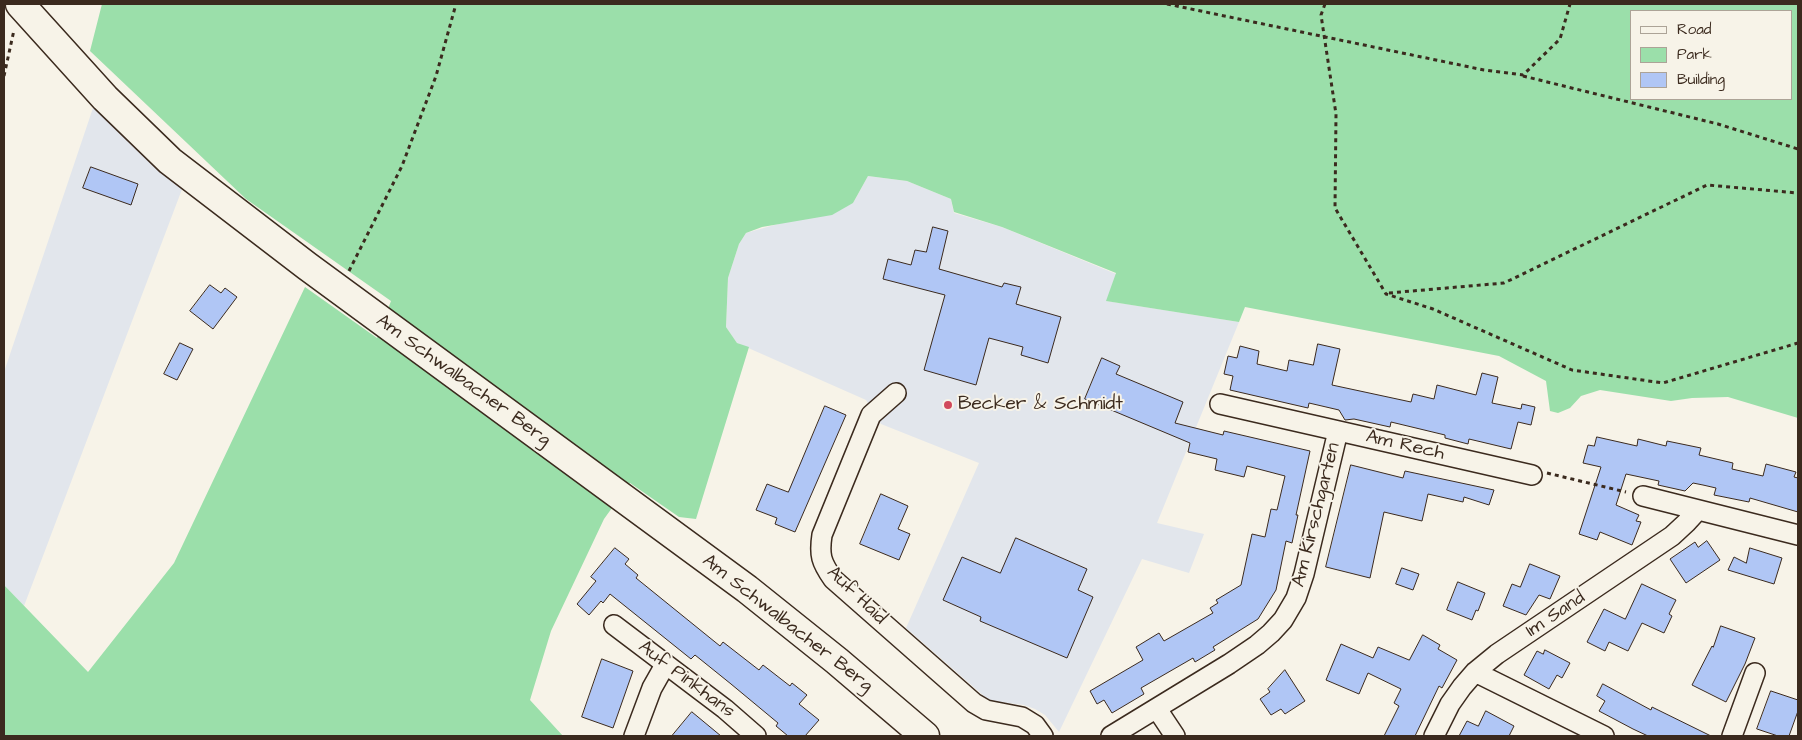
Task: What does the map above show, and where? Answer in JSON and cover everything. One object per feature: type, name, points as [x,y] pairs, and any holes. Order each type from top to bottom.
[{"type":"main road","name":"Am Schwalbacher Berg","points":[[24,8],[104,98],[170,161],[339,290],[746,590],[837,661],[925,736]]},
{"type":"street","name":"Auf Haid","points":[[896,393],[871,415],[822,535],[820,551],[823,566],[833,579],[974,703],[986,710],[1022,717],[1035,725],[1043,736]]},
{"type":"street","name":"Am Rech","points":[[1220,404],[1532,475]]},
{"type":"street","name":"Am Kirschgarten","points":[[1111,736],[1158,709],[1257,645],[1283,620],[1296,598],[1304,574],[1338,431]]},
{"type":"street","points":[[1643,496],[1798,535]]},
{"type":"street","name":"Im Sand","points":[[1434,736],[1450,704],[1475,672],[1497,654],[1672,536],[1697,511]]},
{"type":"street","name":"Auf Pinkhans","points":[[614,625],[725,708],[756,736]]},
{"type":"street","points":[[634,736],[652,688],[666,664]]},
{"type":"street","points":[[1475,672],[1604,736]]},
{"type":"street","points":[[1732,736],[1755,673]]},
{"type":"street","points":[[1158,709],[1175,736]]},
{"type":"path","points":[[339,290],[402,166],[436,76],[456,4]]},
{"type":"path","points":[[1167,4],[1484,70],[1522,75],[1718,124],[1798,149]]},
{"type":"path","points":[[1325,4],[1321,15],[1336,114],[1335,208],[1386,294],[1433,309],[1572,370],[1663,383],[1798,343]]},
{"type":"path","points":[[1522,75],[1560,39],[1570,4]]},
{"type":"path","points":[[4,76],[14,28],[24,8]]},
{"type":"path","points":[[1386,294],[1504,282],[1707,185],[1798,193]]},
{"type":"path","points":[[1532,475],[1549,473],[1643,496]]},
{"type":"shaded area","points":[[94,105],[184,184],[24,606],[4,585],[4,372]]},
{"type":"shaded area","points":[[868,176],[907,181],[951,199],[954,213],[1002,227],[1116,274],[1107,301],[1239,322],[1157,523],[1204,534],[1189,573],[1142,559],[1059,732],[1045,715],[1035,709],[1024,705],[992,701],[985,697],[906,628],[979,463],[881,424],[866,400],[737,343],[726,327],[728,278],[739,244],[746,233],[853,203]]},
{"type":"green space","points":[[102,4],[1798,4],[1798,418],[1728,397],[1692,398],[1671,401],[1600,390],[1581,396],[1570,408],[1558,413],[1550,411],[1546,381],[1499,356],[1245,307],[1239,322],[1106,301],[1116,273],[1002,227],[954,212],[951,199],[907,181],[868,176],[853,203],[832,215],[762,227],[746,233],[739,244],[728,278],[726,327],[737,343],[749,347],[696,519],[679,517],[630,483],[604,519],[551,631],[530,700],[563,736],[4,736],[4,585],[88,672],[174,563],[305,287],[377,338],[391,301],[246,199],[90,51]]},
{"type":"building","points":[[91,167],[138,184],[131,205],[83,188]]},
{"type":"building","points":[[933,227],[948,231],[939,269],[1002,287],[1004,283],[1021,287],[1016,304],[1061,317],[1048,363],[1021,355],[1023,347],[989,338],[976,385],[924,370],[945,295],[883,279],[888,259],[911,265],[915,250],[926,252]]},
{"type":"building","points":[[210,285],[221,293],[225,288],[237,297],[213,329],[190,311]]},
{"type":"building","points":[[180,343],[193,349],[177,380],[164,374]]},
{"type":"building","points":[[1318,344],[1340,349],[1332,385],[1411,402],[1413,394],[1434,399],[1437,385],[1476,395],[1482,373],[1498,377],[1492,403],[1521,409],[1522,404],[1535,407],[1531,425],[1518,422],[1511,449],[1469,439],[1468,444],[1445,438],[1445,435],[1391,422],[1390,427],[1354,419],[1345,420],[1339,410],[1309,403],[1308,408],[1230,390],[1233,376],[1224,374],[1228,356],[1237,358],[1240,346],[1259,351],[1257,364],[1287,371],[1289,360],[1313,365]]},
{"type":"building","points":[[1102,358],[1120,366],[1116,374],[1183,402],[1175,423],[1223,435],[1224,431],[1310,451],[1292,543],[1286,541],[1276,590],[1258,619],[1213,647],[1215,650],[1195,662],[1193,658],[1141,688],[1144,694],[1112,713],[1104,700],[1097,704],[1090,691],[1143,660],[1136,647],[1159,633],[1164,641],[1213,613],[1210,608],[1218,603],[1216,600],[1241,585],[1252,534],[1265,537],[1271,509],[1277,510],[1285,476],[1247,466],[1244,477],[1215,470],[1217,459],[1188,452],[1190,443],[1085,399]]},
{"type":"building","points":[[825,406],[846,415],[795,532],[775,524],[777,518],[756,510],[767,484],[788,492]]},
{"type":"building","points":[[1597,437],[1637,446],[1638,439],[1666,446],[1667,441],[1701,448],[1699,455],[1733,463],[1732,469],[1763,476],[1766,464],[1796,472],[1794,477],[1798,478],[1798,512],[1750,498],[1749,502],[1714,495],[1716,488],[1703,485],[1693,483],[1685,491],[1658,485],[1659,481],[1626,474],[1616,505],[1639,515],[1636,521],[1641,522],[1632,545],[1600,532],[1597,540],[1579,534],[1601,467],[1583,463],[1588,445],[1594,446]]},
{"type":"building","points":[[1351,465],[1403,478],[1405,471],[1494,490],[1489,505],[1464,497],[1463,502],[1428,494],[1422,521],[1384,512],[1370,578],[1326,567]]},
{"type":"building","points":[[881,494],[908,506],[898,529],[910,534],[899,560],[860,544]]},
{"type":"building","points":[[1016,538],[1087,569],[1078,590],[1093,597],[1067,658],[980,621],[981,617],[943,600],[962,557],[1000,573]]},
{"type":"building","points":[[1707,541],[1720,560],[1686,583],[1670,559],[1695,542],[1698,547]]},
{"type":"building","points":[[615,548],[629,559],[625,564],[638,575],[636,578],[720,646],[723,642],[759,670],[763,665],[790,686],[792,683],[807,695],[799,704],[819,720],[805,736],[788,736],[776,726],[778,723],[695,655],[691,659],[610,594],[589,615],[577,604],[596,581],[591,577]]},
{"type":"building","points":[[1750,548],[1782,558],[1774,584],[1728,570],[1734,557],[1746,563]]},
{"type":"building","points":[[1530,564],[1560,576],[1550,599],[1539,595],[1526,615],[1503,606],[1512,584],[1520,587]]},
{"type":"building","points":[[1402,568],[1419,574],[1413,590],[1396,584]]},
{"type":"building","points":[[1458,582],[1485,593],[1478,611],[1476,610],[1472,620],[1447,610]]},
{"type":"building","points":[[1642,584],[1676,600],[1669,614],[1672,616],[1664,633],[1642,623],[1628,651],[1609,642],[1605,651],[1587,642],[1604,609],[1625,619]]},
{"type":"building","points":[[1721,626],[1755,638],[1745,664],[1726,702],[1692,685],[1713,647]]},
{"type":"building","points":[[1423,635],[1440,645],[1438,649],[1457,660],[1442,688],[1439,686],[1415,736],[1384,736],[1399,706],[1394,703],[1401,689],[1368,673],[1359,694],[1326,680],[1341,644],[1373,658],[1378,647],[1409,660]]},
{"type":"building","points":[[1545,650],[1570,663],[1562,678],[1557,675],[1549,689],[1524,675],[1537,651],[1543,654]]},
{"type":"building","points":[[602,659],[633,671],[613,728],[582,717]]},
{"type":"building","points":[[1285,670],[1305,701],[1285,714],[1281,709],[1271,715],[1260,699],[1270,692],[1268,689]]},
{"type":"building","points":[[1603,684],[1651,710],[1652,707],[1711,736],[1648,736],[1633,729],[1599,711],[1605,701],[1597,696]]},
{"type":"building","points":[[1771,691],[1798,700],[1798,711],[1789,736],[1778,736],[1757,729]]},
{"type":"building","points":[[1486,711],[1514,726],[1509,736],[1459,736],[1467,721],[1478,726]]},
{"type":"building","points":[[692,712],[721,736],[672,736]]},
{"type":"place","name":"Becker & Schmidt","points":[[948,405]]}]
